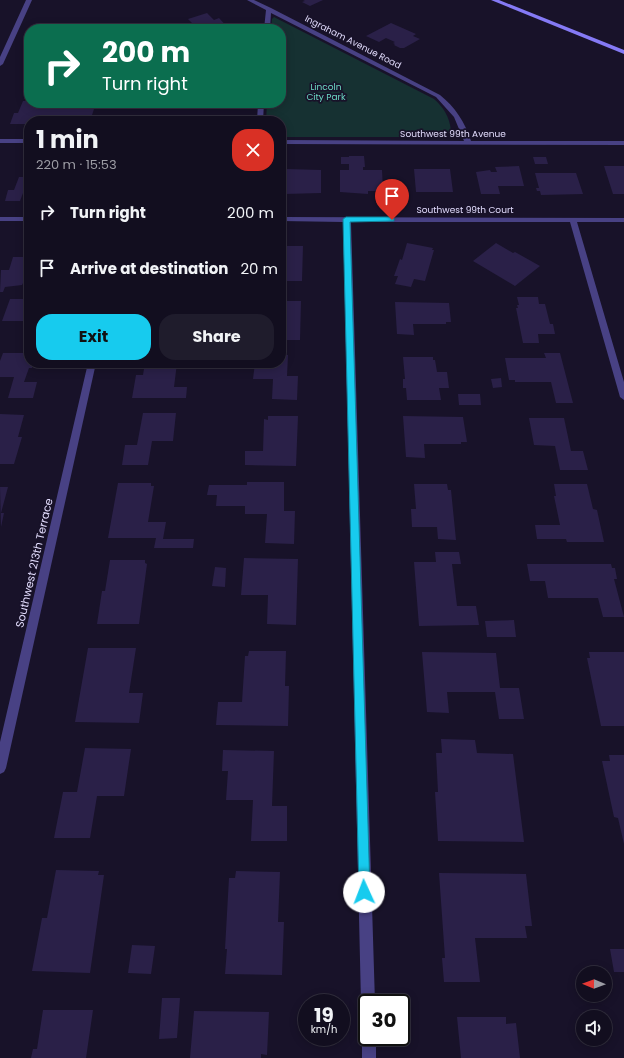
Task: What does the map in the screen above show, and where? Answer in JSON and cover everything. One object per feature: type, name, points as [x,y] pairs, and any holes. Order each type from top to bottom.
[{"type":"main road","points":[[494,0],[624,52]]},
{"type":"street","points":[[0,64],[29,0]]},
{"type":"street","name":"Ingraham Avenue Road","points":[[250,0],[428,90],[446,102],[458,120],[468,143]]},
{"type":"street","points":[[268,24],[269,10]]},
{"type":"street","points":[[0,141],[24,141]]},
{"type":"street","name":"Southwest 99th Avenue","points":[[286,142],[624,143]]},
{"type":"street","points":[[0,219],[24,219]]},
{"type":"street","name":"Southwest 99th Court","points":[[286,219],[624,220]]},
{"type":"street","points":[[346,219],[368,994]]},
{"type":"street","points":[[573,220],[624,398]]},
{"type":"street","name":"Southwest 213th Terrace","points":[[0,768],[91,368]]},
{"type":"street","points":[[368,1046],[369,1058]]},
{"type":"green space","name":"Lincoln City Park","points":[[274,17],[434,99],[446,113],[451,130],[448,133],[431,137],[286,137],[286,116],[266,116],[267,108],[286,108],[286,24],[272,24],[272,19]]},
{"type":"building","points":[[303,0],[323,0],[310,6],[302,2],[305,1]]},
{"type":"building","points":[[207,13],[214,20],[219,18],[224,24],[189,24],[192,23],[188,19]]},
{"type":"building","points":[[391,23],[416,34],[413,36],[420,39],[404,48],[400,48],[394,45],[395,44],[393,43],[395,42],[386,38],[379,42],[366,36]]},
{"type":"building","points":[[23,101],[24,108],[94,108],[92,116],[24,116],[24,124],[10,124],[14,113],[18,113]]},
{"type":"building","points":[[364,156],[365,167],[363,167],[363,170],[382,170],[383,191],[368,191],[368,194],[340,192],[340,170],[349,170],[349,164],[341,164],[341,157]]},
{"type":"building","points":[[533,157],[546,157],[548,164],[535,164]]},
{"type":"building","points":[[519,166],[524,186],[498,186],[500,194],[481,194],[476,172],[490,170],[491,172],[497,172],[495,167]]},
{"type":"building","points":[[604,166],[624,166],[624,194],[613,194]]},
{"type":"building","points":[[286,169],[321,170],[321,193],[286,194]]},
{"type":"building","points":[[414,169],[450,169],[453,192],[416,192]]},
{"type":"building","points":[[535,173],[576,173],[583,194],[541,195],[540,191],[537,191],[536,188],[539,188]]},
{"type":"building","points":[[19,177],[24,177],[24,193],[20,201],[5,201],[8,190],[14,190]]},
{"type":"building","points":[[407,243],[433,248],[432,250],[434,250],[425,281],[414,279],[411,287],[395,284],[398,276],[394,276],[400,259],[402,260]]},
{"type":"building","points":[[496,243],[540,266],[515,286],[473,261]]},
{"type":"building","points":[[286,246],[303,246],[302,281],[286,281]]},
{"type":"building","points":[[13,257],[24,257],[24,281],[22,285],[5,287],[3,292],[0,292],[1,270],[9,270]]},
{"type":"building","points":[[517,297],[538,297],[539,304],[545,304],[550,324],[553,324],[555,334],[538,334],[539,343],[523,343],[516,308],[518,308],[517,305],[519,305]]},
{"type":"building","points":[[10,299],[24,299],[24,321],[2,321]]},
{"type":"building","points":[[286,301],[301,301],[300,340],[286,340]]},
{"type":"building","points":[[395,302],[449,303],[451,322],[446,322],[446,324],[413,324],[414,335],[397,334]]},
{"type":"building","points":[[3,353],[24,353],[24,368],[29,368],[24,382],[37,382],[33,398],[8,398],[14,377],[0,377],[0,361]]},
{"type":"building","points":[[544,353],[560,353],[573,403],[556,403],[551,382],[515,382],[515,380],[509,380],[505,358],[546,358]]},
{"type":"building","points":[[286,355],[288,355],[287,376],[298,376],[297,400],[272,399],[273,379],[253,379],[254,368],[286,368]]},
{"type":"building","points":[[403,357],[433,357],[437,372],[447,372],[449,388],[439,388],[441,400],[407,400],[406,388],[403,388],[403,379],[405,379]]},
{"type":"building","points":[[144,368],[176,368],[174,387],[187,387],[186,398],[132,398],[136,375],[143,375]]},
{"type":"building","points":[[501,378],[502,387],[493,388],[491,379]]},
{"type":"building","points":[[458,394],[480,394],[481,405],[459,405]]},
{"type":"building","points":[[143,413],[176,413],[173,441],[152,441],[148,465],[122,465],[125,445],[137,445]]},
{"type":"building","points":[[0,414],[24,415],[18,437],[22,437],[14,464],[0,464]]},
{"type":"building","points":[[268,416],[298,416],[296,466],[245,465],[245,451],[263,451],[264,419],[268,420]]},
{"type":"building","points":[[403,416],[463,417],[467,442],[461,442],[461,444],[424,444],[425,458],[406,457]]},
{"type":"building","points":[[529,418],[564,418],[571,451],[583,451],[588,470],[560,470],[555,446],[534,445]]},
{"type":"building","points":[[247,482],[284,482],[284,511],[295,511],[294,544],[265,543],[267,514],[245,514],[245,506],[216,506],[217,495],[207,495],[209,485],[247,485]]},
{"type":"building","points":[[118,483],[151,483],[151,486],[154,486],[148,522],[166,522],[163,539],[194,539],[193,548],[154,548],[156,538],[108,538]]},
{"type":"building","points":[[414,484],[447,484],[448,490],[451,490],[456,540],[438,539],[437,527],[412,527],[411,509],[416,509]]},
{"type":"building","points":[[554,484],[587,484],[593,509],[597,510],[604,542],[567,542],[566,539],[537,539],[535,525],[560,525],[554,496],[556,496]]},
{"type":"building","points":[[0,487],[8,487],[1,513],[4,513],[1,527]]},
{"type":"building","points":[[435,552],[459,552],[461,564],[452,564],[457,606],[476,606],[479,625],[419,626],[414,562],[436,562]]},
{"type":"building","points":[[244,558],[298,559],[296,625],[267,624],[268,595],[241,595]]},
{"type":"building","points":[[110,560],[145,560],[145,563],[147,564],[139,624],[97,624],[102,591],[105,591]]},
{"type":"building","points":[[527,564],[611,564],[612,568],[615,568],[617,579],[614,579],[624,617],[603,617],[598,598],[548,598],[545,581],[530,581]]},
{"type":"building","points":[[215,567],[226,568],[225,587],[212,586]]},
{"type":"building","points":[[514,620],[516,637],[487,637],[485,621]]},
{"type":"building","points":[[88,648],[136,648],[129,693],[143,693],[139,723],[75,722]]},
{"type":"building","points":[[249,651],[286,651],[285,686],[289,686],[288,726],[216,725],[218,702],[242,702],[245,656],[248,656]]},
{"type":"building","points":[[422,652],[496,653],[500,688],[519,688],[524,719],[499,719],[495,692],[447,692],[449,713],[427,712]]},
{"type":"building","points":[[589,652],[624,652],[624,726],[601,726],[587,658],[590,658]]},
{"type":"building","points":[[441,739],[475,740],[477,753],[513,754],[524,842],[438,841],[435,792],[438,792],[436,753],[442,753]]},
{"type":"building","points":[[85,748],[131,749],[124,796],[97,796],[90,838],[54,838],[63,792],[77,792]]},
{"type":"building","points":[[223,750],[274,751],[272,806],[287,806],[287,841],[251,841],[253,800],[226,800],[228,771],[222,771]]},
{"type":"building","points":[[609,755],[624,755],[624,844],[618,818],[614,817],[602,761],[610,761]]},
{"type":"building","points":[[56,870],[99,871],[98,875],[104,875],[90,973],[32,971],[42,918],[47,918]]},
{"type":"building","points":[[236,871],[280,872],[278,922],[284,922],[282,975],[225,974],[229,878],[235,878]]},
{"type":"building","points":[[439,873],[526,874],[532,926],[525,926],[527,938],[475,938],[480,982],[444,982],[442,958],[445,958]]},
{"type":"building","points":[[132,945],[155,946],[151,974],[128,973]]},
{"type":"building","points":[[610,949],[624,949],[624,972],[614,972]]},
{"type":"building","points":[[162,998],[180,998],[177,1038],[159,1039]]},
{"type":"building","points":[[43,1010],[93,1010],[86,1058],[31,1058],[33,1049],[37,1049]]},
{"type":"building","points":[[194,1011],[269,1012],[267,1055],[261,1054],[261,1058],[190,1058]]},
{"type":"building","points":[[457,1017],[506,1017],[506,1024],[516,1023],[520,1058],[461,1058]]},
{"type":"route","points":[[364,892],[346,219],[392,220]]}]
